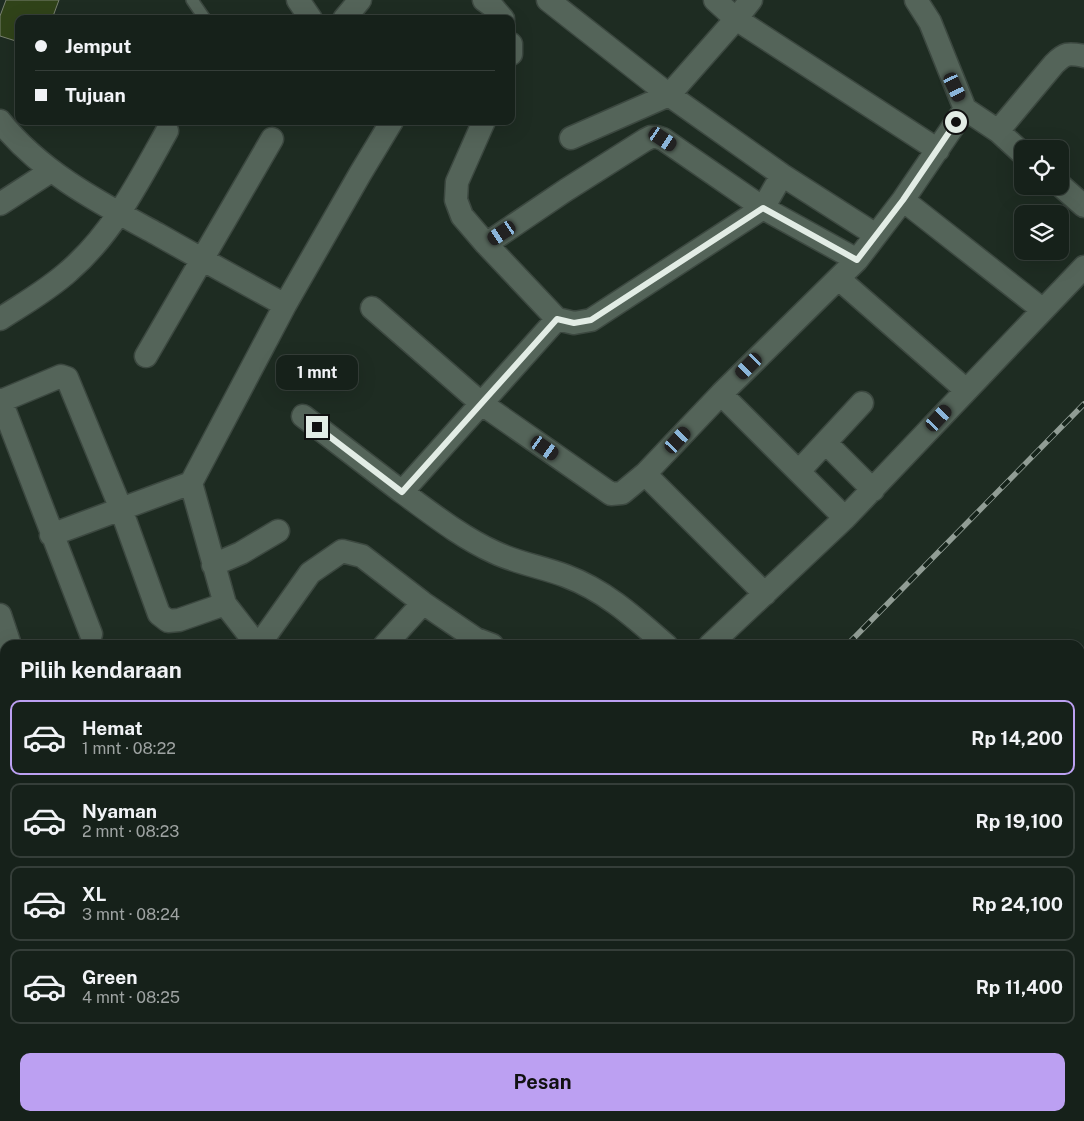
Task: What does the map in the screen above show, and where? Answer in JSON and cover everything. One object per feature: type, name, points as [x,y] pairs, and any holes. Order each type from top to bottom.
[{"type":"street","points":[[347,15],[360,0]]},
{"type":"street","points":[[484,0],[500,15]]},
{"type":"street","points":[[548,0],[669,95],[773,190],[857,260]]},
{"type":"street","points":[[715,0],[736,19],[938,150]]},
{"type":"street","points":[[571,138],[669,95],[751,0]]},
{"type":"street","points":[[916,0],[930,22],[965,109],[998,131],[1014,145]]},
{"type":"street","points":[[998,131],[1062,56],[1070,53],[1084,56]]},
{"type":"street","points":[[372,308],[482,404],[611,494],[622,493],[645,474],[776,338],[857,260],[903,200],[965,109]]},
{"type":"street","points":[[0,121],[14,139],[51,171],[120,214],[285,304]]},
{"type":"street","points":[[51,535],[191,483],[285,304],[390,125]]},
{"type":"street","points":[[482,125],[457,182],[456,200],[462,216],[557,319],[574,323],[591,320],[773,190]]},
{"type":"street","points":[[0,319],[69,272],[88,253],[120,214],[167,131]]},
{"type":"street","points":[[486,244],[566,190],[651,137],[663,139],[773,190],[876,234]]},
{"type":"street","points":[[146,356],[272,140]]},
{"type":"street","points":[[0,204],[51,171]]},
{"type":"street","points":[[1069,193],[1084,206]]},
{"type":"street","points":[[903,200],[1043,310]]},
{"type":"street","points":[[715,640],[873,490],[1084,267]]},
{"type":"street","points":[[839,279],[966,390]]},
{"type":"street","points":[[402,492],[557,319]]},
{"type":"street","points":[[90,634],[0,401],[61,376],[68,378],[121,508],[159,614],[168,621],[179,620],[225,604]]},
{"type":"street","points":[[721,394],[845,518]]},
{"type":"street","points":[[799,472],[862,403]]},
{"type":"street","points":[[303,416],[402,492],[465,536],[493,552],[518,563],[566,576],[590,586],[616,602],[660,640]]},
{"type":"street","points":[[826,443],[873,490]]},
{"type":"street","points":[[645,474],[765,594]]},
{"type":"street","points":[[191,483],[225,604],[254,640]]},
{"type":"street","points":[[214,565],[241,553],[278,531]]},
{"type":"street","points":[[262,640],[310,573],[342,551],[362,556],[423,602],[481,640]]},
{"type":"street","points":[[389,640],[423,602]]},
{"type":"street","points":[[0,615],[8,640]]},
{"type":"lane","points":[[192,0],[202,15]]},
{"type":"building","points":[[6,0],[59,0],[53,15],[15,15],[15,41],[0,36],[0,16]]},
{"type":"railway","points":[[852,640],[1084,404]]},
{"type":"route","points":[[317,427],[402,492],[557,319],[574,323],[591,320],[763,208],[857,260],[903,200],[956,122]]}]
